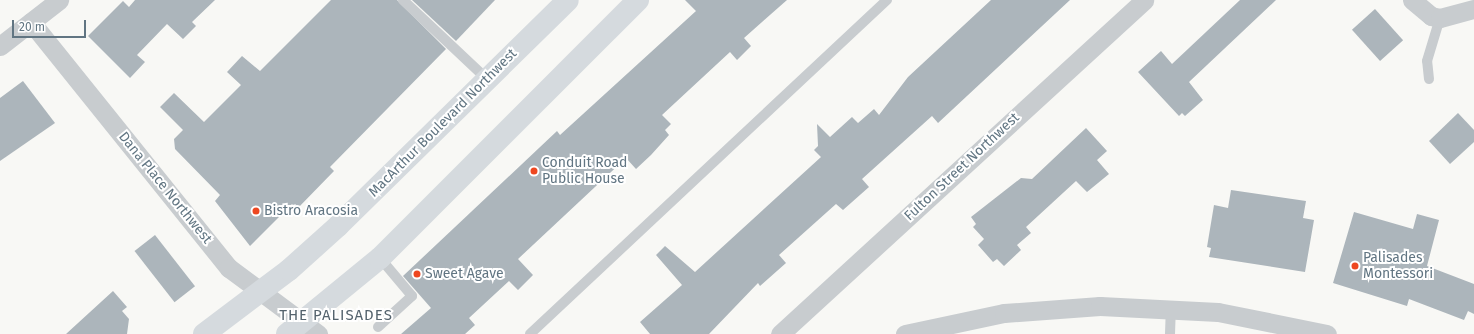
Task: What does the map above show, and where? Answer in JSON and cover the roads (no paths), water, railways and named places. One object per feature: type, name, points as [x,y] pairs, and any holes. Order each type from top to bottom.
[{"type":"main road","name":"MacArthur Boulevard Northwest","points":[[204,334],[259,292],[343,221],[568,0]]},
{"type":"main road","points":[[302,330],[380,258],[638,0]]},
{"type":"street","points":[[0,46],[59,0]]},
{"type":"street","name":"Fulton Street Northwest","points":[[780,334],[1144,0]]},
{"type":"street","points":[[1412,0],[1430,16],[1440,18],[1474,9]]},
{"type":"street","name":"Dana Place Northwest","points":[[31,22],[229,268],[302,330]]},
{"type":"street","points":[[905,334],[972,319],[1036,310],[1171,308],[1246,316],[1327,334]]},
{"type":"lane","points":[[403,0],[488,80]]},
{"type":"lane","points":[[530,334],[887,0]]},
{"type":"lane","points":[[1429,80],[1427,61],[1440,18]]},
{"type":"lane","points":[[378,327],[412,296],[380,258]]},
{"type":"lane","points":[[1170,334],[1171,308]]},
{"type":"place","name":"Conduit Road Public House","points":[[534,171]]},
{"type":"place","name":"Bistro Aracosia","points":[[256,211]]},
{"type":"place","name":"Palisades Montessori","points":[[1355,266]]},
{"type":"place","name":"Sweet Agave","points":[[417,274]]},
{"type":"district","name":"THE PALISADES","points":[[336,316]]}]
